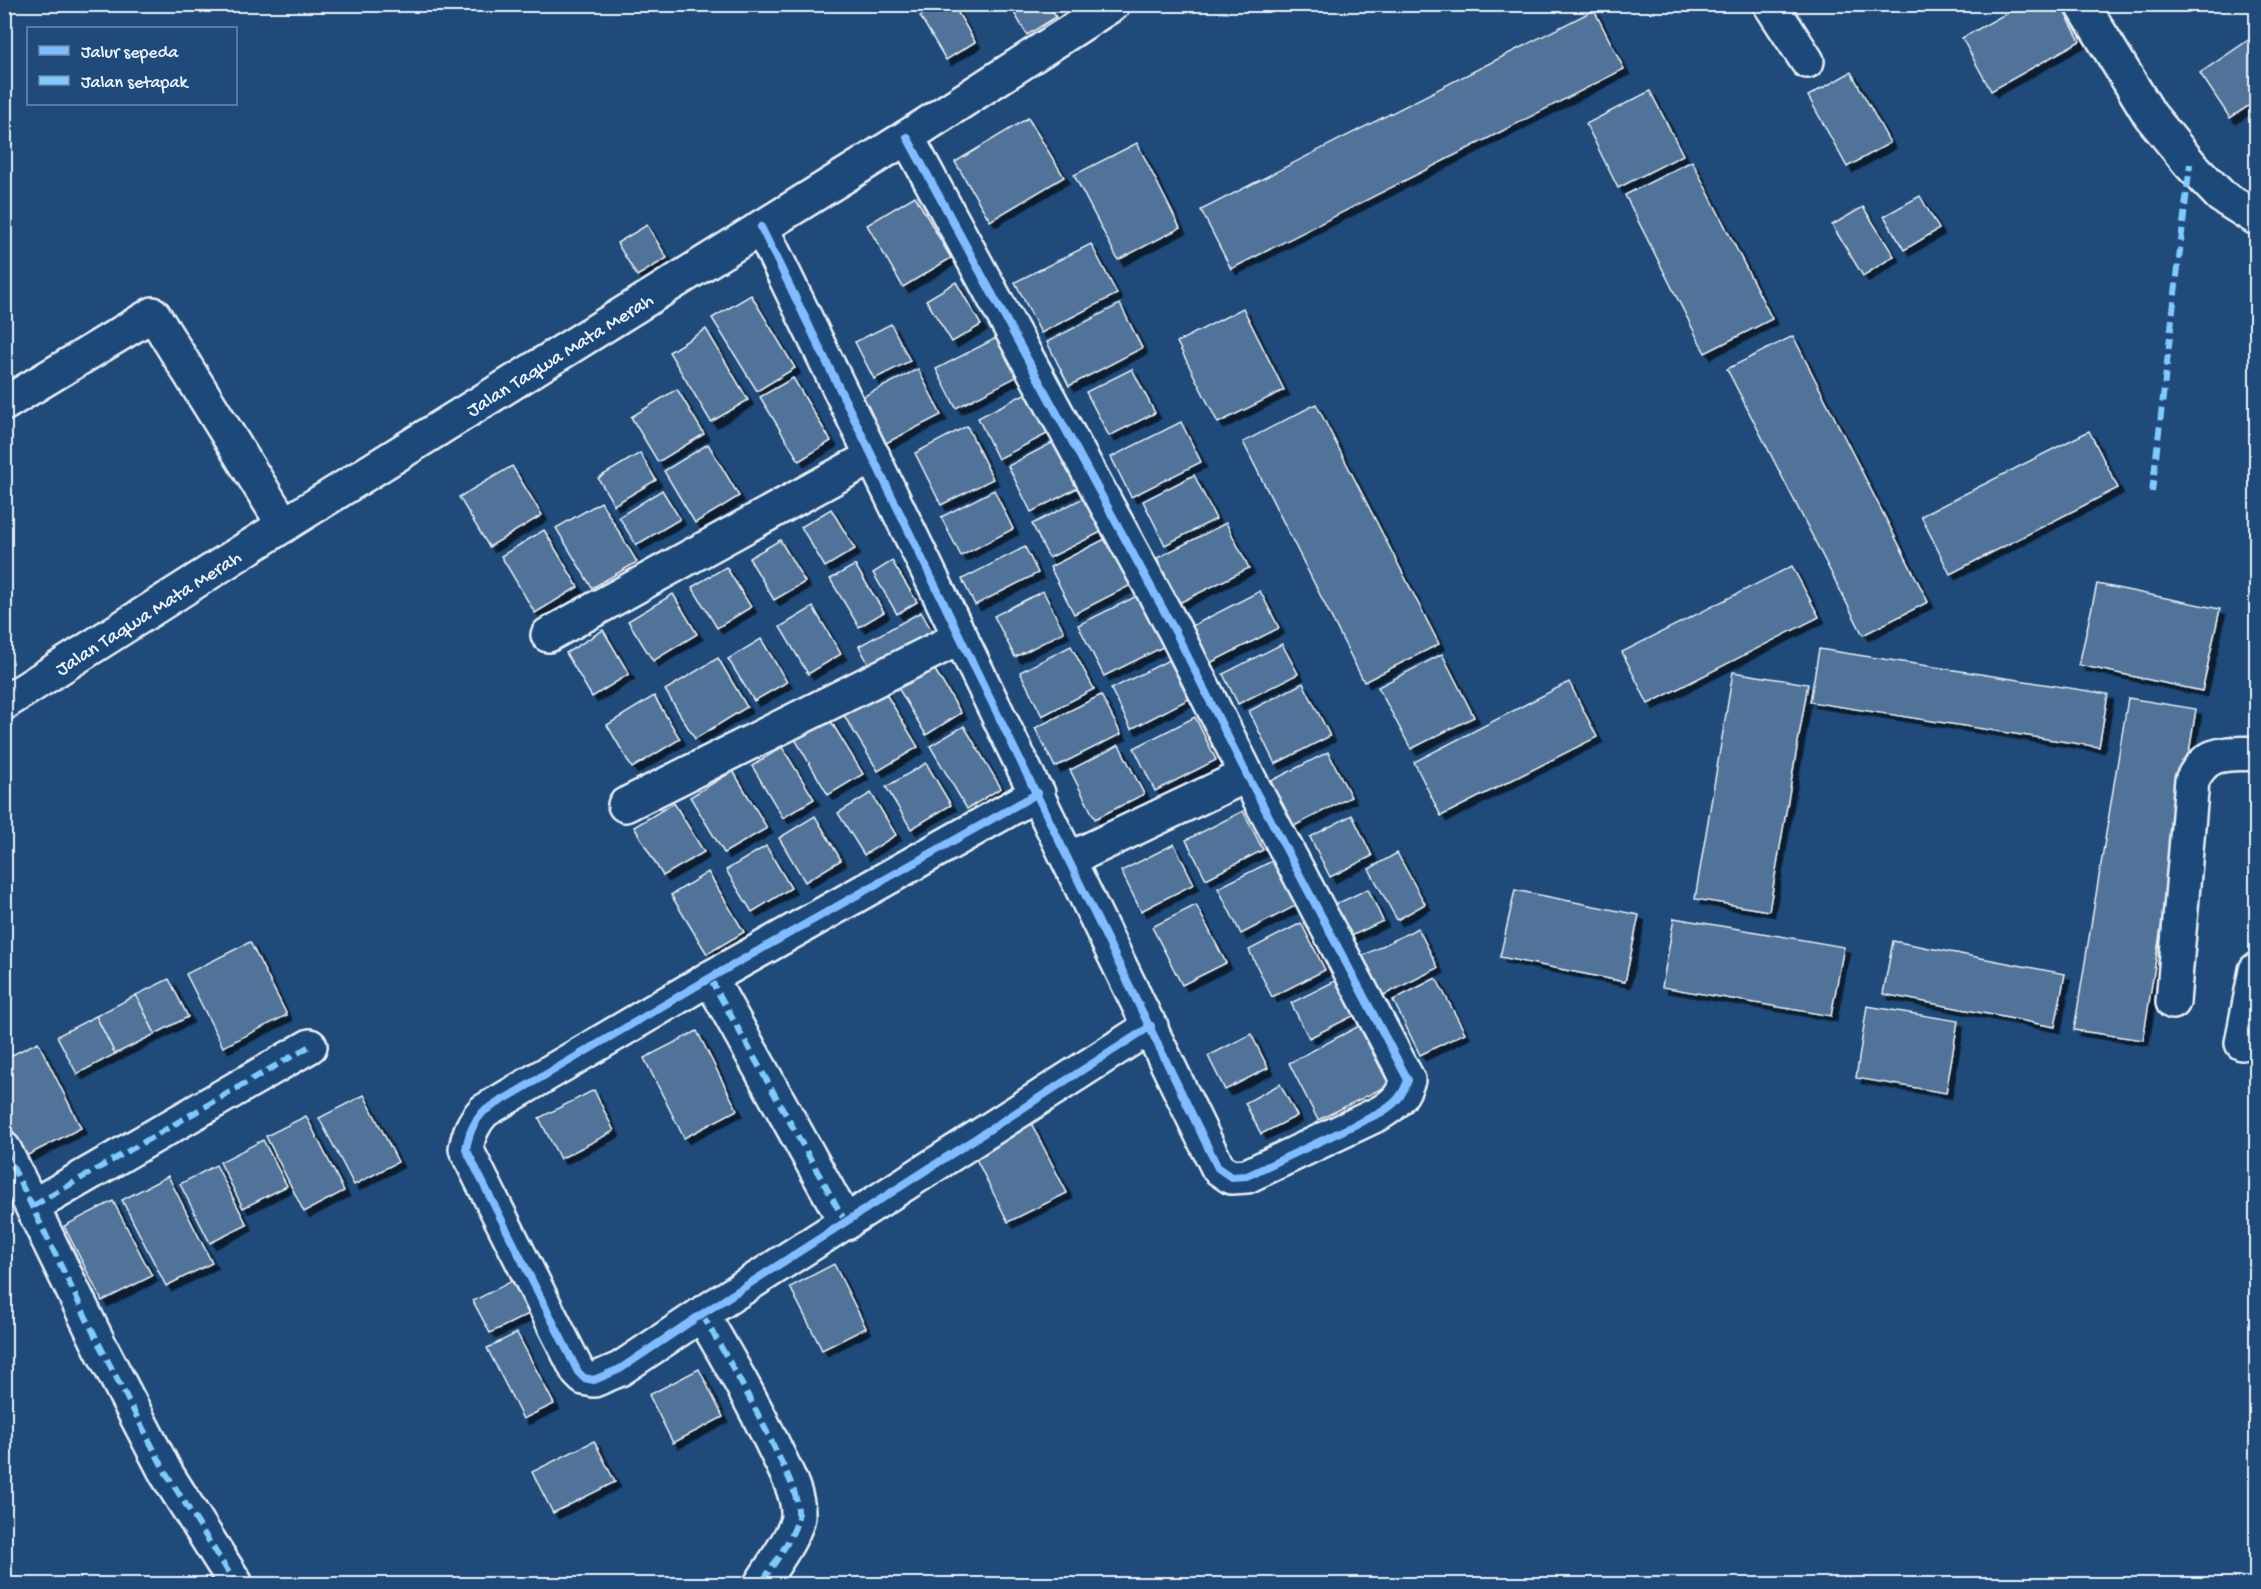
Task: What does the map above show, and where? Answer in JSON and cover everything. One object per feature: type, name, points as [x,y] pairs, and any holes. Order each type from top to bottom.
[{"type":"street","points":[[1770,4],[1807,61]]},
{"type":"street","points":[[2082,4],[2150,115],[2221,196],[2256,218]]},
{"type":"street","name":"Jalan Taqwa Mata Merah","points":[[4,703],[284,525],[907,137],[1098,8]]},
{"type":"street","points":[[761,227],[1038,793],[1218,1168],[1231,1177],[1247,1176],[1395,1104],[1403,1094],[1408,1080],[1247,775],[1176,633],[907,137]]},
{"type":"street","points":[[4,404],[153,314],[284,525]]},
{"type":"street","points":[[548,635],[873,456]]},
{"type":"street","points":[[626,805],[961,637]]},
{"type":"street","points":[[2173,1002],[2192,780],[2199,767],[2207,759],[2221,755],[2256,753]]},
{"type":"street","points":[[1070,859],[1247,775]]},
{"type":"street","points":[[1038,793],[710,978],[484,1111],[469,1132],[466,1149],[578,1372],[584,1378],[594,1380],[620,1369],[1151,1026]]},
{"type":"street","points":[[2242,1043],[2256,970]]},
{"type":"street","points":[[710,978],[846,1223]]},
{"type":"street","points":[[33,1206],[310,1046]]},
{"type":"street","points":[[4,1149],[99,1344],[166,1473],[236,1584]]},
{"type":"street","points":[[702,1314],[752,1399],[788,1475],[797,1505],[798,1517],[795,1528],[761,1584]]},
{"type":"building","points":[[939,4],[953,4],[975,42],[946,60],[920,16]]},
{"type":"building","points":[[1009,4],[1048,4],[1056,17],[1027,35]]},
{"type":"building","points":[[2023,4],[2060,4],[2080,41],[1991,91],[1962,38]]},
{"type":"building","points":[[1594,10],[1624,69],[1231,269],[1201,210]]},
{"type":"building","points":[[2256,35],[2256,101],[2230,118],[2200,73]]},
{"type":"building","points":[[1851,72],[1890,143],[1847,167],[1808,96]]},
{"type":"building","points":[[1650,91],[1683,155],[1618,188],[1586,124]]},
{"type":"building","points":[[1028,118],[1064,177],[990,221],[955,162]]},
{"type":"building","points":[[1137,143],[1180,228],[1118,260],[1074,175]]},
{"type":"building","points":[[1692,161],[1772,319],[1705,353],[1625,195]]},
{"type":"building","points":[[915,196],[951,258],[903,287],[867,225]]},
{"type":"building","points":[[1920,196],[1939,229],[1904,250],[1884,216]]},
{"type":"building","points":[[1863,207],[1894,256],[1863,276],[1832,225]]},
{"type":"building","points":[[647,225],[667,258],[637,276],[617,243]]},
{"type":"building","points":[[1091,244],[1117,294],[1041,333],[1015,282]]},
{"type":"building","points":[[956,282],[981,325],[952,342],[926,300]]},
{"type":"building","points":[[751,295],[795,368],[757,391],[712,318]]},
{"type":"building","points":[[1120,304],[1142,348],[1069,386],[1047,342]]},
{"type":"building","points":[[1243,308],[1284,390],[1218,423],[1177,342]]},
{"type":"building","points":[[891,324],[910,361],[874,379],[855,342]]},
{"type":"building","points":[[706,329],[748,400],[711,422],[669,352]]},
{"type":"building","points":[[1006,333],[1026,372],[956,408],[936,369]]},
{"type":"building","points":[[1793,336],[1928,602],[1863,635],[1727,369]]},
{"type":"building","points":[[918,369],[941,415],[886,443],[862,397]]},
{"type":"building","points":[[1132,369],[1155,413],[1109,436],[1086,392]]},
{"type":"building","points":[[793,378],[831,441],[799,461],[760,397]]},
{"type":"building","points":[[1036,388],[1057,429],[998,459],[978,418]]},
{"type":"building","points":[[677,389],[704,434],[658,462],[631,417]]},
{"type":"building","points":[[1316,404],[1439,644],[1364,682],[1243,442]]},
{"type":"building","points":[[1181,422],[1201,462],[1131,497],[1111,457]]},
{"type":"building","points":[[967,426],[993,479],[941,505],[915,453]]},
{"type":"building","points":[[2089,431],[2118,488],[1950,574],[1921,516]]},
{"type":"building","points":[[1063,437],[1087,483],[1031,512],[1008,466]]},
{"type":"building","points":[[708,444],[739,496],[695,523],[664,471]]},
{"type":"building","points":[[640,453],[656,480],[614,505],[598,478]]},
{"type":"building","points":[[512,466],[542,515],[489,547],[459,497]]},
{"type":"building","points":[[1194,475],[1216,519],[1165,545],[1143,501]]},
{"type":"building","points":[[662,490],[680,519],[636,545],[619,517]]},
{"type":"building","points":[[994,490],[1013,529],[961,556],[941,517]]},
{"type":"building","points":[[1095,492],[1113,526],[1049,558],[1032,524]]},
{"type":"building","points":[[601,502],[637,562],[592,588],[556,528]]},
{"type":"building","points":[[831,509],[855,549],[825,567],[801,527]]},
{"type":"building","points":[[1226,523],[1249,568],[1179,603],[1157,558]]},
{"type":"building","points":[[544,530],[578,587],[535,613],[501,556]]},
{"type":"building","points":[[1109,537],[1133,584],[1074,614],[1050,567]]},
{"type":"building","points":[[780,540],[805,582],[774,600],[749,558]]},
{"type":"building","points":[[1025,547],[1038,573],[975,605],[962,579]]},
{"type":"building","points":[[892,561],[917,602],[897,614],[873,573]]},
{"type":"building","points":[[855,565],[884,612],[859,627],[830,579]]},
{"type":"building","points":[[1792,566],[1819,617],[1648,704],[1622,652]]},
{"type":"building","points":[[726,567],[751,607],[717,628],[692,587]]},
{"type":"building","points":[[2097,584],[2220,609],[2202,691],[2079,665]]},
{"type":"building","points":[[1043,591],[1064,632],[1015,657],[994,616]]},
{"type":"building","points":[[1260,591],[1279,628],[1210,663],[1192,626]]},
{"type":"building","points":[[673,594],[697,634],[653,661],[628,621]]},
{"type":"building","points":[[1139,595],[1165,646],[1104,676],[1078,625]]},
{"type":"building","points":[[813,607],[841,654],[808,674],[780,627]]},
{"type":"building","points":[[921,612],[933,633],[870,667],[859,646]]},
{"type":"building","points":[[603,630],[629,674],[592,697],[566,653]]},
{"type":"building","points":[[761,639],[787,682],[754,701],[728,659]]},
{"type":"building","points":[[1282,644],[1298,674],[1238,704],[1223,674]]},
{"type":"building","points":[[1071,646],[1094,689],[1042,716],[1020,672]]},
{"type":"building","points":[[1819,649],[2108,694],[2099,747],[1810,702]]},
{"type":"building","points":[[1442,654],[1474,717],[1411,749],[1378,687]]},
{"type":"building","points":[[718,658],[747,707],[695,739],[665,690]]},
{"type":"building","points":[[1169,660],[1189,699],[1131,729],[1111,689]]},
{"type":"building","points":[[932,665],[961,713],[926,735],[897,686]]},
{"type":"building","points":[[1733,672],[1808,684],[1769,911],[1695,899]]},
{"type":"building","points":[[1569,682],[1597,737],[1441,816],[1414,762]]},
{"type":"building","points":[[1303,683],[1330,736],[1275,764],[1249,711]]},
{"type":"building","points":[[883,689],[918,747],[878,771],[843,714]]},
{"type":"building","points":[[1101,695],[1121,734],[1055,767],[1035,728]]},
{"type":"building","points":[[654,696],[680,739],[632,768],[607,725]]},
{"type":"building","points":[[2128,698],[2196,709],[2143,1040],[2074,1030]]},
{"type":"building","points":[[826,713],[863,774],[828,795],[792,734]]},
{"type":"building","points":[[1195,717],[1216,760],[1155,791],[1134,748]]},
{"type":"building","points":[[964,726],[1001,788],[967,809],[930,746]]},
{"type":"building","points":[[1119,745],[1144,794],[1095,819],[1070,770]]},
{"type":"building","points":[[782,747],[814,799],[783,818],[752,766]]},
{"type":"building","points":[[1328,752],[1351,797],[1292,827],[1269,782]]},
{"type":"building","points":[[926,763],[951,805],[911,829],[886,787]]},
{"type":"building","points":[[733,771],[767,828],[724,853],[690,797]]},
{"type":"building","points":[[871,793],[896,835],[864,855],[838,813]]},
{"type":"building","points":[[674,803],[704,852],[663,876],[634,827]]},
{"type":"building","points":[[1243,811],[1263,850],[1206,879],[1186,840]]},
{"type":"building","points":[[1352,815],[1372,856],[1330,877],[1310,837]]},
{"type":"building","points":[[815,816],[841,860],[805,882],[779,838]]},
{"type":"building","points":[[1174,844],[1194,884],[1141,911],[1121,871]]},
{"type":"building","points":[[766,846],[791,888],[752,912],[726,870]]},
{"type":"building","points":[[1397,853],[1425,904],[1397,920],[1369,869]]},
{"type":"building","points":[[1276,859],[1299,904],[1241,934],[1218,888]]},
{"type":"building","points":[[708,872],[744,932],[707,954],[671,895]]},
{"type":"building","points":[[1368,889],[1383,921],[1347,938],[1332,906]]},
{"type":"building","points":[[1515,890],[1639,915],[1625,982],[1500,957]]},
{"type":"building","points":[[1196,905],[1226,963],[1182,985],[1152,927]]},
{"type":"building","points":[[1674,918],[1844,947],[1831,1016],[1662,987]]},
{"type":"building","points":[[1301,923],[1325,970],[1272,997],[1249,950]]},
{"type":"building","points":[[1418,928],[1438,968],[1382,996],[1362,956]]},
{"type":"building","points":[[1893,941],[2065,974],[2055,1027],[1883,994]]},
{"type":"building","points":[[250,942],[287,1015],[223,1047],[186,974]]},
{"type":"building","points":[[1436,978],[1465,1033],[1420,1055],[1393,1000]]},
{"type":"building","points":[[169,979],[188,1017],[155,1034],[136,995]]},
{"type":"building","points":[[1337,980],[1355,1015],[1309,1038],[1291,1003]]},
{"type":"building","points":[[136,995],[155,1034],[115,1054],[96,1016]]},
{"type":"building","points":[[1867,1006],[1958,1021],[1946,1093],[1856,1078]]},
{"type":"building","points":[[96,1016],[115,1054],[77,1074],[57,1036]]},
{"type":"building","points":[[1359,1026],[1389,1085],[1318,1120],[1289,1063]]},
{"type":"building","points":[[697,1031],[737,1110],[684,1138],[644,1058]]},
{"type":"building","points":[[1251,1034],[1268,1068],[1225,1090],[1208,1056]]},
{"type":"building","points":[[38,1042],[81,1128],[26,1156],[4,1114],[4,1059]]},
{"type":"building","points":[[1280,1084],[1297,1116],[1261,1134],[1245,1103]]},
{"type":"building","points":[[594,1090],[614,1131],[560,1159],[539,1118]]},
{"type":"building","points":[[364,1095],[398,1162],[354,1185],[319,1118]]},
{"type":"building","points":[[306,1116],[344,1191],[304,1212],[266,1136]]},
{"type":"building","points":[[1031,1123],[1067,1193],[1008,1222],[973,1153]]},
{"type":"building","points":[[263,1140],[287,1186],[243,1208],[220,1162]]},
{"type":"building","points":[[216,1165],[247,1225],[210,1243],[180,1184]]},
{"type":"building","points":[[168,1176],[212,1263],[166,1286],[122,1200]]},
{"type":"building","points":[[113,1201],[152,1276],[102,1301],[64,1226]]},
{"type":"building","points":[[834,1264],[866,1328],[822,1350],[790,1287]]},
{"type":"building","points":[[518,1278],[535,1311],[490,1333],[473,1301]]},
{"type":"building","points":[[517,1333],[554,1404],[523,1419],[487,1348]]},
{"type":"building","points":[[699,1369],[723,1417],[673,1443],[649,1395]]},
{"type":"building","points":[[594,1441],[615,1482],[553,1513],[532,1472]]},
{"type":"marked path","points":[[2152,492],[2190,164]]},
{"type":"marked path","points":[[710,978],[846,1223]]},
{"type":"marked path","points":[[33,1206],[310,1046]]},
{"type":"marked path","points":[[4,1149],[99,1344],[166,1473],[236,1584]]},
{"type":"marked path","points":[[702,1314],[759,1416],[787,1474],[798,1508],[793,1532],[761,1584]]},
{"type":"cycle path","points":[[761,227],[1218,1168],[1231,1177],[1247,1176],[1380,1113],[1397,1100],[1408,1080],[1247,775],[1176,633],[907,137]]},
{"type":"cycle path","points":[[1038,793],[710,978],[484,1111],[472,1128],[466,1149],[578,1372],[584,1378],[594,1380],[620,1369],[1151,1026]]}]
